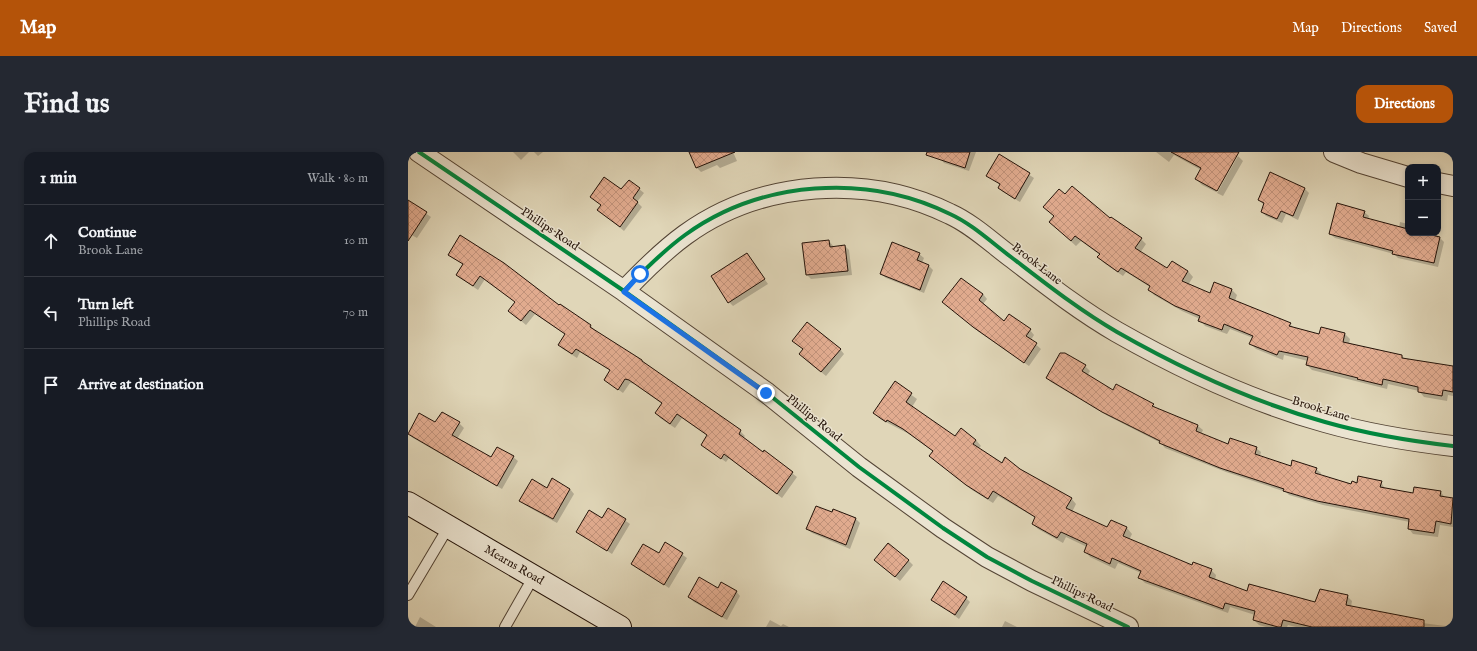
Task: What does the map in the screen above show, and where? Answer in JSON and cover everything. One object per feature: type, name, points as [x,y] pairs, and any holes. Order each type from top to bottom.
[{"type":"street","name":"Phillips Road","points":[[419,152],[624,292],[766,393],[859,467],[943,528],[987,557],[1032,582],[1128,627]]},
{"type":"street","points":[[1334,152],[1405,176]]},
{"type":"street","points":[[1441,184],[1453,186]]},
{"type":"street","name":"Brook Lane","points":[[624,292],[661,254],[686,234],[707,221],[737,207],[796,190],[861,188],[918,201],[950,214],[970,225],[1062,296],[1115,331],[1163,357],[1245,394],[1324,422],[1362,431],[1453,446]]},
{"type":"street","name":"Mearns Road","points":[[408,504],[449,526],[620,627]]},
{"type":"lane","points":[[408,595],[449,526]]},
{"type":"lane","points":[[505,627],[534,576]]},
{"type":"building","points":[[689,152],[735,152],[696,168]]},
{"type":"building","points":[[927,152],[970,152],[965,168],[926,155]]},
{"type":"building","points":[[1171,152],[1239,152],[1217,191],[1195,179],[1201,168]]},
{"type":"building","points":[[999,154],[1030,173],[1015,199],[998,188],[1000,184],[986,176]]},
{"type":"building","points":[[1270,172],[1305,188],[1293,216],[1281,211],[1277,219],[1261,212],[1264,203],[1258,200]]},
{"type":"building","points":[[604,177],[621,189],[629,180],[640,188],[633,198],[638,202],[620,227],[597,210],[601,205],[590,197]]},
{"type":"building","points":[[1072,186],[1110,218],[1111,217],[1142,238],[1135,248],[1167,268],[1172,261],[1188,271],[1182,281],[1210,293],[1214,282],[1232,289],[1229,298],[1291,323],[1289,326],[1319,334],[1321,327],[1345,333],[1343,342],[1402,355],[1402,358],[1453,366],[1453,392],[1443,390],[1442,396],[1418,392],[1418,387],[1383,379],[1382,385],[1306,365],[1308,357],[1279,351],[1277,355],[1249,344],[1253,336],[1224,324],[1222,330],[1198,321],[1200,316],[1175,306],[1148,290],[1150,286],[1121,268],[1118,272],[1097,257],[1100,254],[1075,236],[1071,241],[1049,222],[1054,216],[1043,207],[1059,189],[1065,194]]},
{"type":"building","points":[[408,200],[427,212],[408,241]]},
{"type":"building","points":[[1337,203],[1365,211],[1363,217],[1405,228],[1405,236],[1440,237],[1434,263],[1392,254],[1393,251],[1329,234]]},
{"type":"building","points":[[460,235],[504,263],[559,305],[560,304],[591,325],[590,327],[642,360],[741,430],[739,434],[763,452],[764,450],[793,472],[777,494],[724,454],[721,459],[701,445],[707,435],[677,414],[670,424],[655,413],[662,403],[629,380],[625,379],[618,390],[604,380],[610,370],[576,349],[572,354],[558,345],[565,334],[530,310],[521,321],[508,311],[515,302],[480,276],[473,286],[456,275],[463,264],[448,255]]},
{"type":"building","points":[[829,240],[830,247],[845,245],[848,271],[806,275],[802,243]]},
{"type":"building","points":[[892,242],[920,253],[917,260],[929,265],[920,290],[880,274]]},
{"type":"building","points":[[747,253],[765,279],[728,303],[711,276]]},
{"type":"building","points":[[961,278],[983,294],[979,300],[1004,321],[1009,314],[1031,329],[1026,336],[1037,343],[1024,363],[973,327],[942,302]]},
{"type":"building","points":[[807,322],[841,349],[821,372],[799,354],[803,349],[792,341]]},
{"type":"building","points":[[1060,353],[1065,353],[1086,365],[1082,371],[1113,390],[1116,384],[1154,404],[1152,406],[1198,425],[1196,431],[1228,444],[1230,438],[1257,447],[1255,454],[1291,466],[1292,460],[1317,468],[1315,473],[1351,484],[1352,481],[1357,483],[1358,476],[1382,481],[1380,487],[1413,493],[1414,487],[1441,491],[1440,496],[1453,498],[1451,524],[1436,521],[1434,533],[1408,529],[1409,519],[1317,501],[1283,491],[1284,489],[1220,468],[1159,443],[1160,441],[1102,412],[1046,378]]},
{"type":"building","points":[[895,381],[912,393],[906,402],[955,436],[961,428],[976,440],[973,444],[1002,463],[1005,457],[1020,469],[1072,498],[1066,508],[1107,527],[1111,520],[1127,527],[1123,536],[1192,565],[1193,562],[1212,569],[1209,577],[1247,591],[1249,584],[1315,602],[1320,589],[1348,595],[1346,605],[1424,620],[1424,627],[1312,627],[1283,620],[1281,627],[1278,627],[1253,620],[1255,611],[1225,603],[1223,609],[1138,578],[1141,571],[1112,558],[1110,564],[1084,552],[1087,544],[1061,532],[1057,538],[1032,524],[1035,517],[993,491],[988,499],[966,485],[929,456],[933,451],[903,429],[887,420],[886,422],[873,413]]},
{"type":"building","points":[[442,412],[460,422],[452,435],[491,457],[497,447],[514,456],[497,486],[408,434],[419,413],[435,422]]},
{"type":"building","points":[[552,478],[570,489],[553,519],[519,501],[532,479],[547,488]]},
{"type":"building","points":[[816,506],[832,512],[833,509],[856,518],[846,545],[806,529]]},
{"type":"building","points":[[608,508],[626,519],[607,551],[576,532],[589,510],[602,518]]},
{"type":"building","points":[[665,542],[683,553],[664,585],[631,564],[643,544],[659,553]]},
{"type":"building","points":[[888,543],[909,560],[895,577],[874,560]]},
{"type":"building","points":[[699,577],[718,588],[721,582],[737,591],[722,617],[688,597]]},
{"type":"building","points":[[943,581],[967,597],[955,615],[931,600]]},
{"type":"cycle path","points":[[419,152],[624,291],[767,393],[859,467],[943,528],[987,557],[1032,581],[1128,627]]},
{"type":"cycle path","points":[[624,291],[653,262],[685,235],[715,217],[747,203],[780,193],[815,188],[850,188],[884,192],[918,201],[958,218],[1062,296],[1103,324],[1167,359],[1218,383],[1271,405],[1341,426],[1389,437],[1453,446]]},
{"type":"route","points":[[640,274],[624,292],[766,393]]}]
